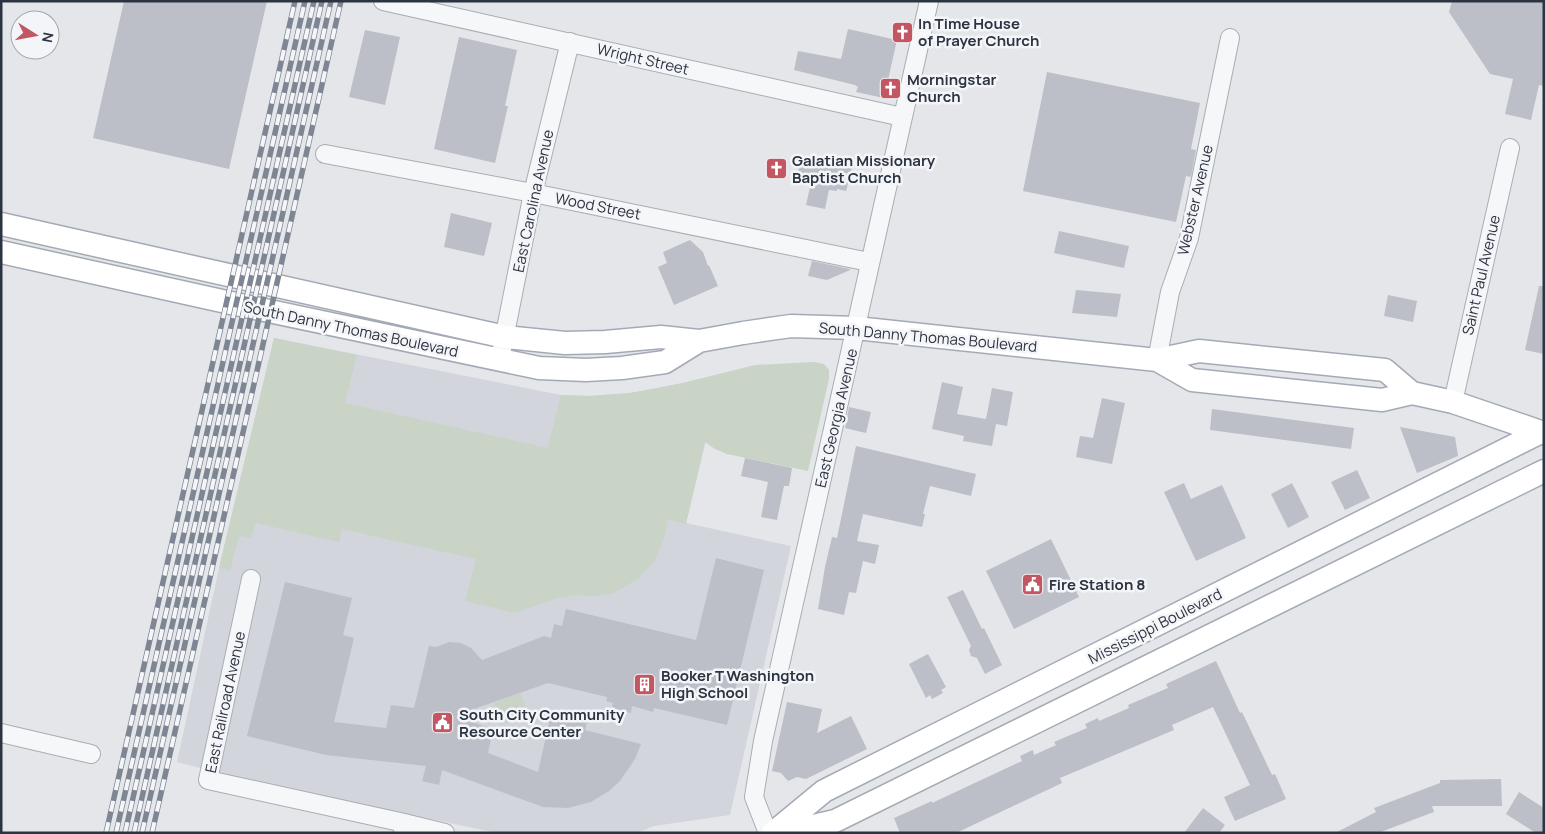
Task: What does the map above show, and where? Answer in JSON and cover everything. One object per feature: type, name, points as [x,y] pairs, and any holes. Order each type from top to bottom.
[{"type":"main road","name":"South Danny Thomas Boulevard","points":[[1,224],[505,337],[565,343],[661,337],[699,341],[791,326],[856,328],[1157,360],[1199,351],[1385,370],[1412,393]]},
{"type":"main road","name":"South Danny Thomas Boulevard","points":[[1,252],[539,368],[586,370],[622,368],[665,362],[699,341]]},
{"type":"main road","name":"South Danny Thomas Boulevard","points":[[1157,360],[1192,380],[1382,400],[1412,393],[1453,402],[1543,432]]},
{"type":"main road","name":"Mississippi Boulevard","points":[[773,833],[824,791],[1543,432]]},
{"type":"main road","points":[[783,833],[835,821],[1544,470]]},
{"type":"main road","points":[[1338,534],[1354,564]]},
{"type":"main road","points":[[1083,662],[1097,691]]},
{"type":"street","name":"Wright Street","points":[[383,1],[902,117]]},
{"type":"street","name":"East Georgia Avenue","points":[[768,833],[754,797],[763,741],[929,1]]},
{"type":"street","name":"Webster Avenue","points":[[1157,360],[1170,292],[1189,238],[1230,38]]},
{"type":"street","name":"East Carolina Avenue","points":[[500,361],[533,193],[570,42]]},
{"type":"street","name":"Saint Paul Avenue","points":[[1453,402],[1510,148]]},
{"type":"street","name":"Wood Street","points":[[325,154],[533,193],[869,262]]},
{"type":"street","name":"East Railroad Avenue","points":[[251,579],[208,780],[403,827],[445,833]]},
{"type":"street","points":[[1,733],[91,754]]},
{"type":"shaded area","points":[[274,338],[561,395],[590,396],[630,393],[722,374],[686,523],[791,546],[730,815],[654,826],[636,833],[497,833],[256,782],[177,762],[219,568]]},
{"type":"shaded area","points":[[274,338],[357,355],[345,403],[548,448],[561,395],[590,396],[630,393],[683,383],[755,365],[814,362],[824,364],[829,370],[829,379],[808,471],[727,454],[705,442],[686,524],[668,519],[665,535],[655,560],[639,578],[614,593],[597,596],[573,595],[554,599],[515,613],[465,601],[476,559],[342,529],[339,542],[256,523],[251,538],[239,536],[230,571],[219,568]]},
{"type":"shaded area","points":[[520,692],[528,714],[501,725],[493,703]]},
{"type":"building","points":[[124,1],[267,1],[229,169],[93,138]]},
{"type":"building","points":[[1452,1],[1544,1],[1544,86],[1539,85],[1531,120],[1505,114],[1513,79],[1490,74],[1449,12]]},
{"type":"building","points":[[848,29],[897,40],[884,98],[856,92],[858,87],[855,85],[794,70],[798,51],[841,59]]},
{"type":"building","points":[[365,30],[400,37],[385,105],[349,97]]},
{"type":"building","points":[[459,37],[517,50],[505,106],[508,106],[495,163],[434,149]]},
{"type":"building","points":[[1047,72],[1200,103],[1191,149],[1196,150],[1191,177],[1186,176],[1176,222],[1023,191]]},
{"type":"building","points":[[801,157],[852,168],[846,191],[829,190],[825,209],[806,205],[811,183],[796,180]]},
{"type":"building","points":[[451,213],[492,223],[484,256],[444,247]]},
{"type":"building","points":[[1059,231],[1129,246],[1124,268],[1054,253]]},
{"type":"building","points":[[690,240],[703,252],[718,286],[674,305],[658,267],[667,263],[663,252]]},
{"type":"building","points":[[812,261],[850,270],[827,280],[808,276]]},
{"type":"building","points":[[1539,286],[1544,286],[1544,354],[1525,350]]},
{"type":"building","points":[[1076,290],[1121,294],[1117,317],[1072,313]]},
{"type":"building","points":[[1388,295],[1417,301],[1413,322],[1384,316]]},
{"type":"building","points":[[942,382],[963,387],[957,414],[986,419],[992,388],[1013,392],[1007,426],[996,424],[992,446],[963,441],[964,436],[932,429]]},
{"type":"building","points":[[1102,398],[1125,403],[1112,464],[1076,457],[1080,436],[1093,438]]},
{"type":"building","points":[[849,407],[871,412],[866,433],[845,428]]},
{"type":"building","points":[[1212,409],[1354,428],[1351,449],[1210,430]]},
{"type":"building","points":[[1400,427],[1455,437],[1458,456],[1417,473]]},
{"type":"building","points":[[856,446],[976,474],[971,496],[930,486],[923,514],[925,514],[922,527],[863,514],[857,541],[879,545],[875,564],[863,561],[856,593],[849,592],[844,615],[818,609],[825,567],[832,537],[837,538]]},
{"type":"building","points":[[745,458],[792,468],[789,486],[784,486],[777,520],[761,517],[768,482],[741,476]]},
{"type":"building","points":[[1357,470],[1370,498],[1345,510],[1331,482]]},
{"type":"building","points":[[1184,483],[1191,499],[1222,485],[1246,538],[1196,561],[1164,492]]},
{"type":"building","points":[[1292,483],[1309,517],[1288,528],[1271,494]]},
{"type":"building","name":"Fire Station 8","points":[[1051,539],[1079,597],[1014,629],[986,571]]},
{"type":"building","name":"Booker T Washington High School","points":[[716,558],[764,570],[727,725],[654,708],[653,712],[632,706],[631,713],[612,708],[613,703],[606,701],[607,697],[548,683],[457,715],[493,730],[488,753],[538,772],[551,714],[587,722],[585,730],[641,744],[635,759],[620,781],[609,791],[591,802],[568,808],[543,807],[442,770],[439,785],[422,781],[426,766],[326,755],[247,736],[285,582],[352,598],[343,635],[354,638],[334,722],[386,728],[391,705],[414,708],[429,646],[436,647],[449,642],[461,643],[471,648],[482,660],[544,636],[551,638],[554,624],[562,626],[566,609],[696,640]]},
{"type":"building","points":[[963,590],[1002,665],[985,674],[977,658],[971,656],[969,650],[971,646],[947,597]]},
{"type":"building","points":[[928,654],[946,687],[941,690],[943,693],[932,699],[930,695],[926,698],[909,664]]},
{"type":"building","points":[[1216,661],[1240,713],[1242,712],[1272,775],[1275,774],[1286,799],[1235,821],[1224,797],[1250,785],[1213,707],[1172,725],[1174,730],[1060,778],[1062,783],[956,833],[900,833],[894,818],[932,801],[932,803],[1022,761],[1020,756],[1033,750],[1034,755],[1056,745],[1054,742],[1087,728],[1085,724],[1098,718],[1099,721],[1129,708],[1128,705],[1168,688],[1166,684]]},
{"type":"building","points":[[787,702],[822,709],[817,733],[851,716],[867,749],[806,779],[797,777],[788,781],[781,773],[772,771]]},
{"type":"building","points":[[1501,779],[1502,806],[1432,806],[1434,812],[1378,833],[1335,833],[1376,812],[1374,808],[1440,783],[1440,780]]},
{"type":"building","points":[[1519,792],[1544,808],[1544,833],[1536,833],[1506,814]]},
{"type":"building","points":[[1203,808],[1225,825],[1219,833],[1184,833]]},
{"type":"railway","points":[[106,833],[295,1]]},
{"type":"railway","points":[[116,833],[305,1]]},
{"type":"railway","points":[[125,833],[314,1]]},
{"type":"railway","points":[[134,833],[322,1]]},
{"type":"railway","points":[[142,833],[331,1]]},
{"type":"railway","points":[[152,833],[341,1]]},
{"type":"place","name":"In Time House of Prayer Church","points":[[902,32]]},
{"type":"place","name":"Morningstar Church","points":[[891,88]]},
{"type":"place","name":"Galatian Missionary Baptist Church","points":[[776,169]]},
{"type":"place","name":"Fire Station 8","points":[[1033,584]]},
{"type":"place","name":"Booker T Washington High School","points":[[645,684]]},
{"type":"place","name":"South City Community Resource Center","points":[[443,723]]}]
